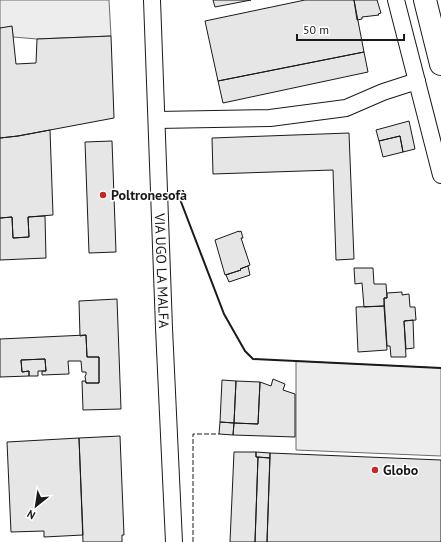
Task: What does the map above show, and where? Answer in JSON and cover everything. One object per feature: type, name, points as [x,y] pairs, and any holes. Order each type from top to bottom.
[{"type":"highway","points":[[425,0],[441,64]]},
{"type":"street","name":"VIA UGO LA MALFA","points":[[152,0],[174,542]]},
{"type":"street","points":[[396,0],[441,175]]},
{"type":"street","points":[[157,120],[270,118],[346,108],[383,92],[417,81]]},
{"type":"shaded area","points":[[0,0],[109,0],[111,36],[37,39],[13,37],[12,27],[0,28]]},
{"type":"shaded area","points":[[296,361],[441,368],[441,456],[296,450]]},
{"type":"building","points":[[213,0],[251,0],[215,7]]},
{"type":"building","points":[[305,0],[354,0],[364,52],[218,81],[205,21]]},
{"type":"building","points":[[354,0],[377,0],[381,13],[378,14],[379,15],[362,17],[362,19],[357,20]]},
{"type":"building","points":[[12,26],[16,64],[36,63],[37,39],[111,36],[114,118],[0,138],[0,28]]},
{"type":"building","points":[[364,52],[368,72],[223,103],[218,81]]},
{"type":"building","points":[[409,121],[415,149],[403,152],[400,136],[379,141],[376,130]]},
{"type":"building","points":[[50,130],[53,215],[28,217],[29,237],[13,238],[12,217],[0,218],[0,138]]},
{"type":"building","points":[[349,133],[354,259],[336,260],[333,170],[213,174],[212,138]]},
{"type":"building","points":[[400,136],[403,152],[383,157],[379,141]]},
{"type":"building","points":[[112,141],[116,252],[89,253],[85,142]]},
{"type":"building","points":[[45,216],[46,258],[0,260],[0,218],[12,217],[13,238],[29,237],[28,217]]},
{"type":"building","points":[[241,231],[243,238],[241,238],[250,265],[240,269],[241,270],[225,275],[215,240]]},
{"type":"building","points":[[248,266],[250,275],[229,282],[226,275]]},
{"type":"building","points":[[354,268],[373,268],[374,284],[386,284],[387,298],[384,298],[384,306],[364,307],[362,283],[355,284]]},
{"type":"building","points":[[402,292],[402,295],[409,294],[410,307],[415,307],[416,320],[404,321],[406,357],[391,357],[390,346],[387,346],[384,298],[387,298],[387,293]]},
{"type":"building","points":[[117,299],[121,409],[83,410],[82,381],[85,381],[86,383],[99,383],[99,357],[87,357],[86,335],[80,336],[79,301]]},
{"type":"building","points":[[384,306],[387,350],[358,352],[356,307]]},
{"type":"building","points":[[413,320],[414,348],[406,349],[404,321]]},
{"type":"building","points":[[86,335],[87,357],[99,357],[99,383],[86,383],[86,372],[82,372],[81,361],[68,361],[69,374],[42,375],[42,371],[46,371],[45,359],[21,360],[22,372],[29,371],[29,376],[0,377],[0,339]]},
{"type":"building","points":[[45,359],[46,371],[38,371],[38,376],[29,376],[29,371],[22,372],[21,360]]},
{"type":"building","points":[[273,379],[285,384],[283,390],[295,394],[295,437],[233,435],[234,423],[258,424],[260,382],[271,386]]},
{"type":"building","points":[[222,380],[236,381],[234,423],[220,422]]},
{"type":"building","points":[[236,381],[260,382],[258,424],[234,423]]},
{"type":"building","points":[[220,422],[234,423],[233,435],[219,434]]},
{"type":"building","points":[[120,436],[124,535],[122,535],[122,542],[83,542],[79,438]]},
{"type":"building","points":[[79,438],[83,535],[44,537],[44,531],[11,532],[7,442]]},
{"type":"building","points":[[234,452],[256,452],[256,457],[258,457],[255,542],[230,542]]},
{"type":"building","points":[[256,452],[270,453],[270,458],[256,457]]},
{"type":"building","points":[[270,453],[441,460],[441,542],[267,542]]},
{"type":"building","points":[[258,457],[270,458],[267,542],[255,542]]},
{"type":"fence","points":[[193,542],[193,434],[219,434]]},
{"type":"wall","points":[[178,194],[224,314],[245,351],[253,359],[441,368]]},
{"type":"place","name":"Poltronesofà","points":[[103,195]]},
{"type":"place","name":"Globo","points":[[375,470]]}]
